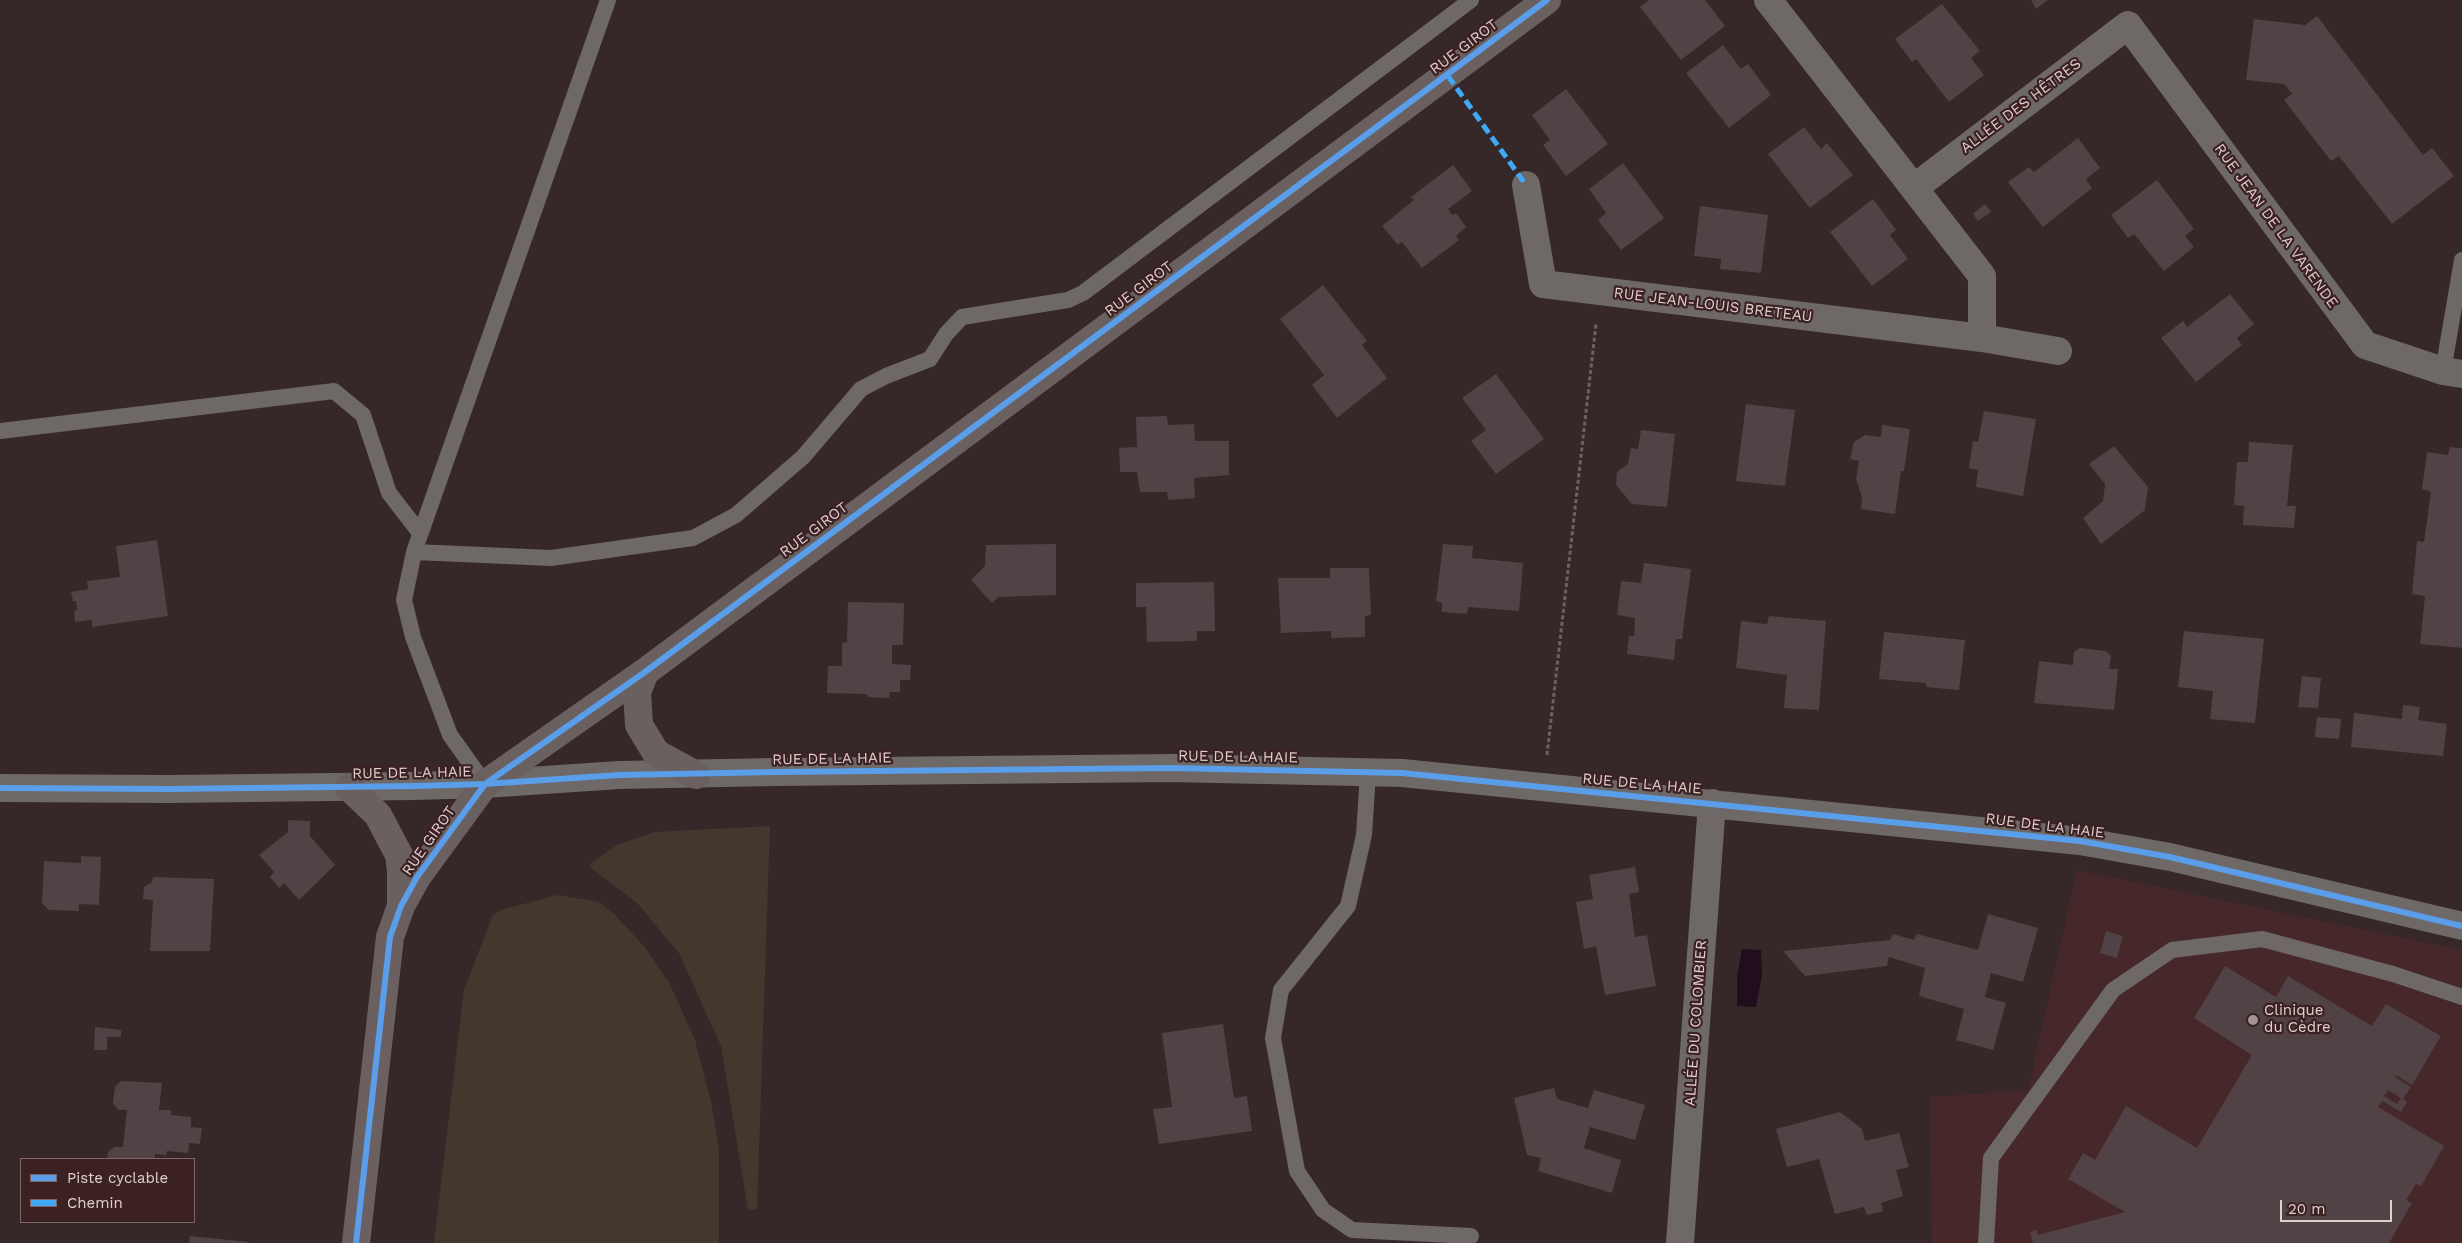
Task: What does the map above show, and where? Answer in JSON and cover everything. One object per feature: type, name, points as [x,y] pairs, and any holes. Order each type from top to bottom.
[{"type":"street","name":"RUE GIROT","points":[[356,1243],[390,937],[401,906],[435,851],[485,784],[645,672],[1547,0]]},
{"type":"street","points":[[1768,0],[1982,276],[1982,338]]},
{"type":"street","name":"ALLÉE DES HÊTRES","points":[[1914,188],[2128,24]]},
{"type":"street","name":"RUE JEAN DE LA VARENDE","points":[[2128,24],[2364,345],[2452,373]]},
{"type":"street","name":"RUE JEAN-LOUIS BRETEAU","points":[[1526,185],[1543,284],[1982,338],[2058,351]]},
{"type":"street","points":[[645,672],[636,692],[639,725],[656,753],[696,775]]},
{"type":"street","name":"RUE DE LA HAIE","points":[[0,788],[349,787],[485,784],[619,775],[776,772],[1172,768],[1402,773],[2080,841],[2170,857],[2462,926]]},
{"type":"street","points":[[349,787],[378,815],[399,854],[402,870],[401,906]]},
{"type":"street","name":"ALLÉE DU COLOMBIER","points":[[1680,1243],[1712,803]]},
{"type":"lane","points":[[485,784],[450,735],[413,636],[404,600],[420,533],[608,0]]},
{"type":"lane","points":[[414,552],[551,558],[693,538],[736,515],[803,457],[861,390],[930,359],[946,334],[962,318],[1068,300],[1083,293],[1471,0]]},
{"type":"lane","points":[[2452,373],[2462,260]]},
{"type":"lane","points":[[0,431],[334,391],[363,415],[389,493],[420,533]]},
{"type":"lane","points":[[1368,773],[1364,834],[1348,906],[1281,990],[1274,1038],[1297,1171],[1324,1210],[1352,1230],[1471,1236]]},
{"type":"lane","points":[[1986,1243],[1991,1158],[2114,990],[2172,950],[2262,939],[2393,974],[2462,997]]},
{"type":"path","points":[[1543,788],[1599,291]]},
{"type":"shaded area","points":[[770,826],[757,1209],[748,1210],[721,1046],[679,953],[638,904],[590,867],[592,862],[617,845],[654,832]]},
{"type":"shaded area","name":"Clinique du Cèdre","points":[[2077,870],[2462,950],[2462,1243],[1932,1243],[1930,1097],[2028,1090]]},
{"type":"shaded area","points":[[557,895],[599,902],[615,915],[644,946],[669,982],[695,1040],[711,1102],[719,1149],[719,1243],[434,1243],[464,989],[493,915],[501,910]]},
{"type":"shaded area","points":[[1742,949],[1761,950],[1762,975],[1756,1007],[1737,1006],[1737,977]]},
{"type":"building","points":[[1649,0],[1705,0],[1725,26],[1681,60],[1640,7]]},
{"type":"building","points":[[2031,0],[2048,0],[2036,9]]},
{"type":"building","points":[[1942,4],[1980,51],[1971,58],[1984,75],[1949,102],[1916,59],[1912,62],[1895,39]]},
{"type":"building","points":[[2317,16],[2423,155],[2432,148],[2454,176],[2392,224],[2339,156],[2331,161],[2284,100],[2292,94],[2284,84],[2246,80],[2254,19],[2305,25]]},
{"type":"building","points":[[1723,45],[1741,69],[1748,64],[1771,95],[1729,128],[1686,73]]},
{"type":"building","points":[[1566,89],[1608,144],[1566,176],[1543,145],[1550,140],[1532,115]]},
{"type":"building","points":[[1804,127],[1821,149],[1827,143],[1853,175],[1810,208],[1768,154]]},
{"type":"building","points":[[2078,138],[2100,168],[2086,179],[2092,188],[2043,227],[2008,182],[2029,167],[2034,172]]},
{"type":"building","points":[[1623,163],[1664,218],[1621,250],[1598,220],[1606,213],[1589,189]]},
{"type":"building","points":[[1453,165],[1472,191],[1448,209],[1452,215],[1456,213],[1466,227],[1456,236],[1459,240],[1422,268],[1402,242],[1398,245],[1382,226],[1414,200],[1411,197]]},
{"type":"building","points":[[2157,180],[2194,229],[2185,236],[2194,247],[2164,271],[2134,234],[2128,238],[2111,215]]},
{"type":"building","points":[[1873,199],[1896,230],[1890,235],[1908,259],[1872,286],[1830,232]]},
{"type":"building","points":[[1985,204],[1991,212],[1978,221],[1973,214]]},
{"type":"building","points":[[1700,206],[1768,215],[1761,273],[1720,269],[1721,259],[1694,256]]},
{"type":"building","points":[[1323,285],[1367,341],[1362,345],[1387,378],[1337,418],[1312,385],[1324,375],[1280,319]]},
{"type":"building","points":[[2230,294],[2254,324],[2237,338],[2242,345],[2196,382],[2161,338],[2183,321],[2187,327]]},
{"type":"building","points":[[1496,374],[1544,439],[1496,474],[1471,441],[1486,430],[1462,398]]},
{"type":"building","points":[[1746,404],[1795,410],[1785,486],[1736,481]]},
{"type":"building","points":[[1984,411],[2036,419],[2023,496],[1976,487],[1978,470],[1969,468],[1973,441],[1978,442]]},
{"type":"building","points":[[1167,416],[1168,425],[1194,424],[1195,441],[1229,441],[1229,475],[1194,478],[1195,498],[1168,500],[1167,492],[1140,492],[1137,472],[1120,472],[1119,448],[1137,447],[1136,417]]},
{"type":"building","points":[[1882,425],[1910,429],[1904,471],[1901,471],[1895,514],[1861,509],[1862,497],[1856,479],[1859,461],[1850,459],[1854,442],[1865,435],[1881,437]]},
{"type":"building","points":[[1641,430],[1675,434],[1667,507],[1632,504],[1616,485],[1617,472],[1628,464],[1631,448],[1638,449]]},
{"type":"building","points":[[2249,442],[2293,445],[2287,506],[2296,506],[2294,528],[2243,525],[2244,506],[2234,505],[2237,462],[2248,462]]},
{"type":"building","points":[[2114,446],[2148,487],[2145,510],[2101,544],[2083,518],[2103,501],[2105,484],[2089,464]]},
{"type":"building","points":[[2450,447],[2462,448],[2462,648],[2420,644],[2425,596],[2412,594],[2417,541],[2424,542],[2431,492],[2422,489],[2427,452],[2448,455]]},
{"type":"building","points":[[157,540],[168,616],[92,627],[92,620],[75,622],[74,611],[77,610],[76,601],[73,601],[71,592],[88,589],[87,581],[120,577],[116,546]]},
{"type":"building","points":[[1056,544],[1056,595],[998,597],[992,603],[971,580],[985,566],[986,545]]},
{"type":"building","points":[[1443,544],[1473,546],[1472,558],[1523,563],[1519,611],[1468,607],[1467,614],[1442,612],[1442,603],[1436,601]]},
{"type":"building","points":[[1644,563],[1691,569],[1682,639],[1676,639],[1674,660],[1627,654],[1629,636],[1634,636],[1635,618],[1617,615],[1621,581],[1641,583]]},
{"type":"building","points":[[1330,568],[1369,568],[1371,615],[1365,616],[1365,637],[1331,638],[1331,631],[1281,633],[1278,578],[1330,578]]},
{"type":"building","points":[[1214,582],[1215,631],[1197,631],[1197,641],[1147,642],[1146,607],[1136,607],[1136,583]]},
{"type":"building","points":[[848,602],[904,603],[903,645],[892,645],[892,664],[911,665],[910,680],[900,680],[900,692],[890,692],[889,698],[868,697],[867,694],[827,693],[828,666],[842,666],[842,643],[847,642]]},
{"type":"building","points":[[1769,616],[1826,621],[1819,710],[1784,708],[1787,675],[1736,668],[1741,621],[1767,624]]},
{"type":"building","points":[[2184,631],[2264,639],[2255,723],[2210,719],[2213,691],[2178,687]]},
{"type":"building","points":[[1884,632],[1965,640],[1959,690],[1926,687],[1926,683],[1879,679]]},
{"type":"building","points":[[2080,648],[2106,651],[2111,656],[2109,669],[2118,669],[2114,710],[2034,703],[2039,661],[2073,665],[2074,652]]},
{"type":"building","points":[[2302,676],[2321,678],[2318,708],[2298,707]]},
{"type":"building","points":[[2403,705],[2420,707],[2418,720],[2447,724],[2443,756],[2351,747],[2354,713],[2402,719]]},
{"type":"building","points":[[2317,717],[2341,719],[2339,739],[2315,737]]},
{"type":"building","points":[[288,820],[310,821],[310,836],[335,865],[299,900],[284,883],[279,888],[270,877],[274,872],[259,855],[288,832]]},
{"type":"building","points":[[81,856],[101,857],[99,905],[79,904],[79,911],[49,910],[42,903],[44,861],[81,863]]},
{"type":"building","points":[[1635,867],[1639,892],[1629,894],[1635,937],[1647,935],[1656,986],[1605,995],[1596,946],[1584,949],[1576,902],[1593,899],[1589,875]]},
{"type":"building","points":[[153,877],[214,879],[210,951],[150,951],[153,900],[143,899],[144,887],[152,882]]},
{"type":"building","points":[[1988,914],[2038,928],[2023,982],[1991,973],[1985,997],[2006,1003],[1993,1050],[1956,1040],[1964,1009],[1919,996],[1925,968],[1889,957],[1887,966],[1805,976],[1783,951],[1890,940],[1893,934],[1914,940],[1917,934],[1978,950]]},
{"type":"building","points":[[2106,931],[2123,936],[2117,958],[2100,953]]},
{"type":"building","points":[[2225,966],[2276,997],[2288,976],[2372,1026],[2386,1004],[2441,1036],[2412,1085],[2396,1075],[2395,1077],[2411,1087],[2403,1099],[2407,1102],[2401,1112],[2382,1101],[2378,1107],[2444,1146],[2421,1186],[2416,1184],[2406,1200],[2412,1203],[2389,1243],[2033,1243],[2030,1232],[2037,1230],[2038,1235],[2125,1212],[2068,1179],[2083,1153],[2095,1160],[2126,1106],[2197,1148],[2252,1055],[2194,1018]],"holes":[[[2388,1090],[2401,1098],[2397,1104],[2384,1096]]]},
{"type":"building","points":[[1223,1024],[1234,1098],[1247,1096],[1252,1131],[1159,1144],[1153,1109],[1172,1107],[1162,1033]]},
{"type":"building","points":[[95,1027],[121,1030],[121,1037],[107,1037],[107,1050],[94,1050]]},
{"type":"building","points":[[121,1081],[162,1083],[159,1110],[171,1110],[171,1115],[191,1117],[191,1127],[202,1128],[200,1144],[189,1143],[188,1153],[167,1151],[166,1155],[155,1154],[155,1158],[107,1158],[108,1152],[114,1147],[123,1147],[127,1110],[118,1110],[113,1103],[115,1087]]},
{"type":"building","points":[[1554,1088],[1557,1099],[1588,1108],[1594,1090],[1645,1105],[1635,1140],[1590,1127],[1584,1148],[1621,1160],[1612,1193],[1538,1171],[1541,1158],[1527,1155],[1514,1098]]},
{"type":"building","points":[[1840,1112],[1862,1129],[1865,1141],[1899,1133],[1909,1167],[1896,1170],[1903,1196],[1881,1203],[1883,1211],[1867,1215],[1864,1207],[1835,1214],[1819,1159],[1787,1167],[1776,1129]]},
{"type":"building","points":[[190,1236],[249,1242],[249,1243],[189,1243]]},
{"type":"marked path","points":[[1448,76],[1526,185]]},
{"type":"cycle path","points":[[356,1243],[390,937],[401,906],[417,877],[485,784],[645,672],[1547,0]]},
{"type":"cycle path","points":[[0,788],[169,789],[415,786],[485,784],[619,775],[776,772],[1172,768],[1402,773],[2080,841],[2170,857],[2462,926]]},
{"type":"place","name":"Clinique du Cèdre","points":[[2253,1020]]}]
